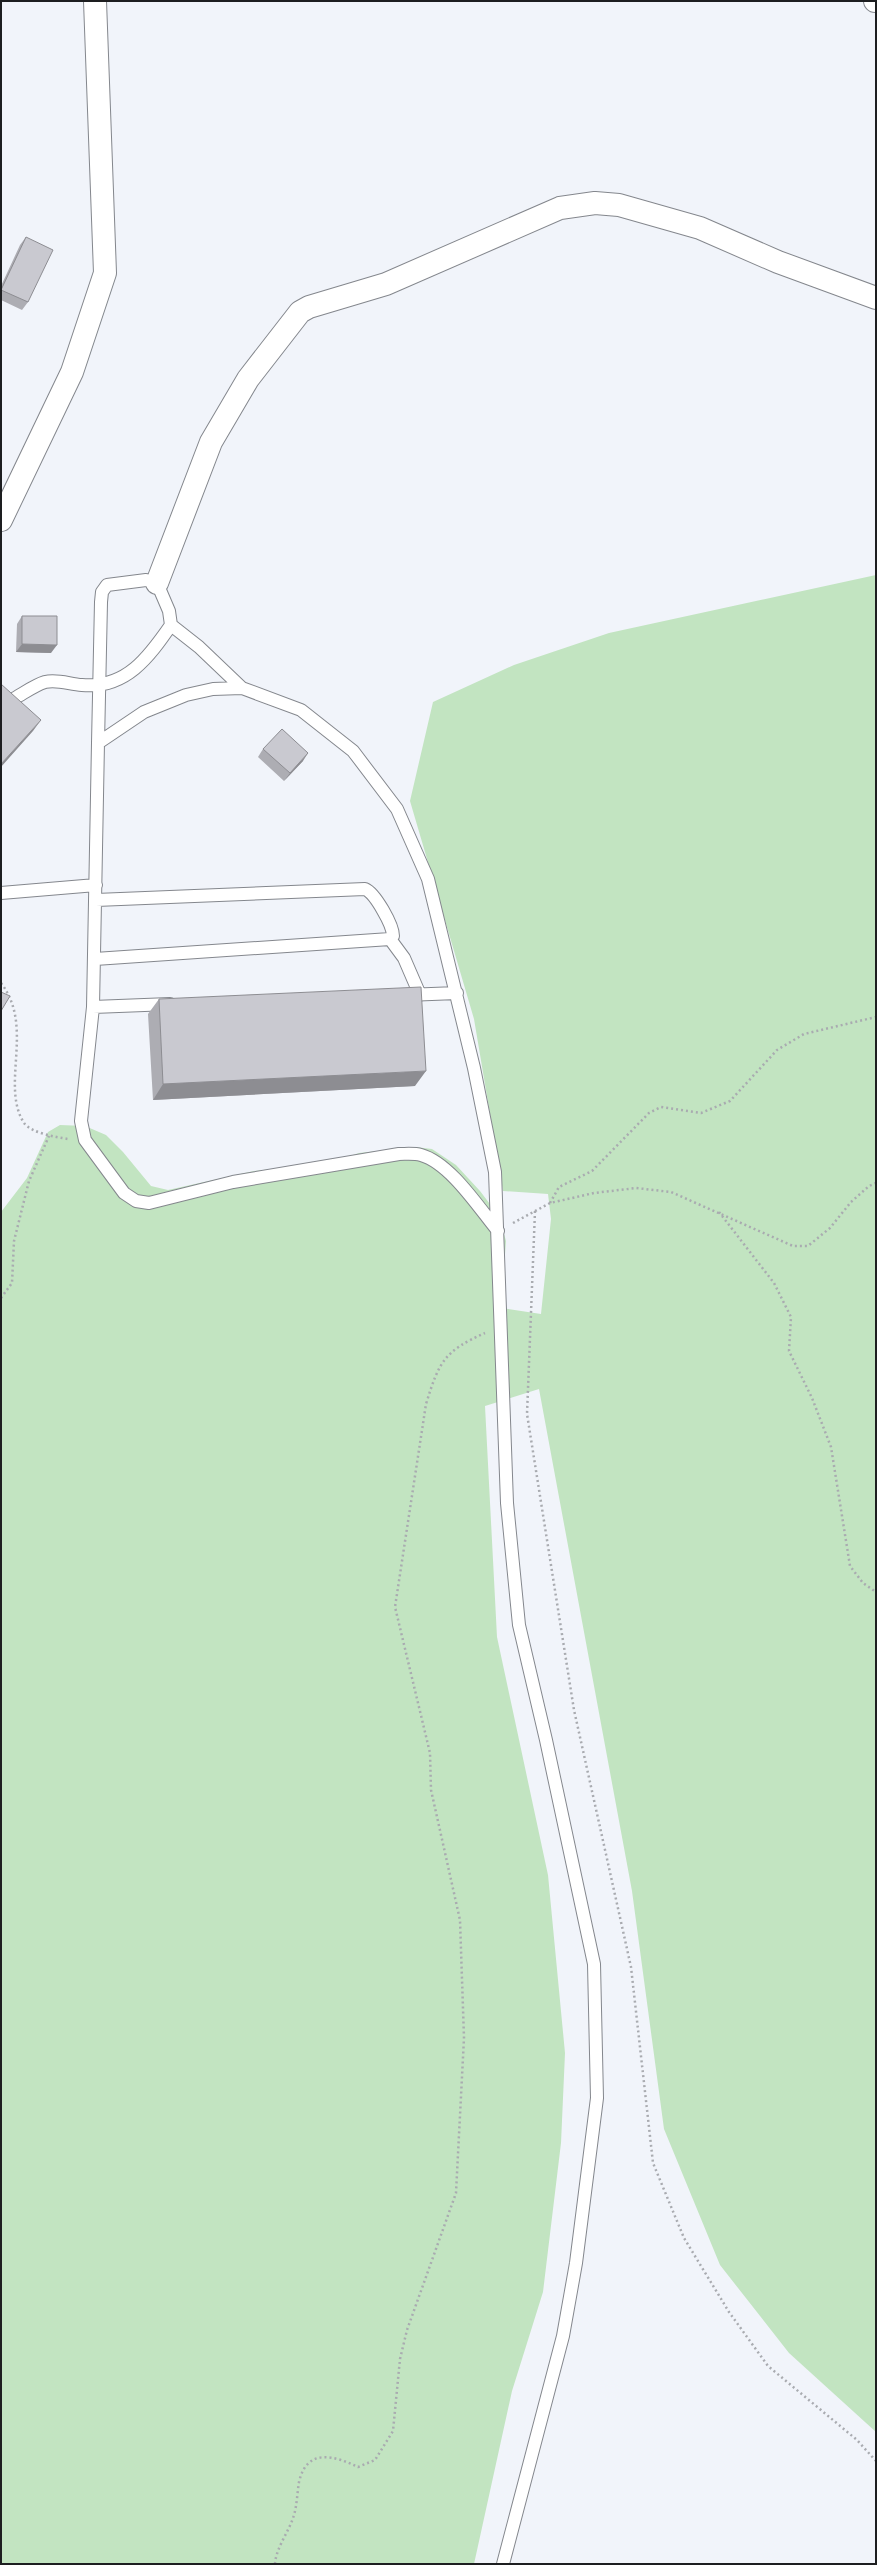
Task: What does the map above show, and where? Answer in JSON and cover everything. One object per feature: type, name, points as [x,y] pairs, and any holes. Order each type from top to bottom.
[{"type":"street","points":[[1,520],[72,372],[105,273],[95,1]]},
{"type":"street","points":[[157,583],[211,442],[248,379],[300,312],[309,307],[386,284],[560,208],[577,204],[595,203],[619,205],[700,228],[778,262],[876,298]]},
{"type":"lane","points":[[242,688],[199,647],[171,624],[169,611],[157,583],[146,580],[107,585],[102,592],[98,683],[95,959],[93,1007],[81,1121],[85,1140],[124,1193],[136,1201],[149,1203],[232,1182],[291,1174],[399,1154],[421,1155],[440,1165],[458,1183],[498,1231]]},
{"type":"lane","points":[[15,698],[44,682],[62,681],[83,685],[119,680],[152,652],[171,624]]},
{"type":"lane","points":[[98,743],[144,712],[186,695],[213,689],[242,688],[301,710],[307,714],[353,751],[397,809],[428,880],[457,994],[495,1172],[507,1503],[519,1625],[546,1740],[592,1956],[597,2098],[576,2263],[563,2336],[503,2564]]},
{"type":"lane","points":[[1,893],[96,885]]},
{"type":"lane","points":[[96,900],[365,889],[372,892],[376,898],[393,933],[390,939]]},
{"type":"lane","points":[[390,939],[404,958],[420,995]]},
{"type":"lane","points":[[95,959],[390,939]]},
{"type":"lane","points":[[396,996],[457,994]]},
{"type":"lane","points":[[93,1007],[181,1004]]},
{"type":"path","points":[[1,982],[10,994],[17,1029],[12,1100],[24,1124],[48,1136],[72,1140]]},
{"type":"path","points":[[550,1203],[559,1187],[592,1171],[649,1113],[661,1107],[701,1113],[730,1101],[777,1050],[804,1034],[876,1018]]},
{"type":"path","points":[[1,1298],[12,1283],[14,1241],[29,1181],[48,1136]]},
{"type":"path","points":[[498,1231],[550,1203],[594,1193],[636,1188],[671,1192],[793,1246],[808,1246],[830,1228],[851,1202],[869,1186],[876,1184]]},
{"type":"path","points":[[535,1211],[528,1414],[574,1710],[631,1966],[653,2164],[684,2238],[729,2312],[768,2366],[858,2440],[876,2461]]},
{"type":"path","points":[[719,1212],[774,1283],[791,1317],[790,1351],[812,1398],[831,1447],[850,1566],[863,1583],[876,1592]]},
{"type":"path","points":[[275,2564],[294,2517],[299,2480],[308,2464],[320,2456],[337,2458],[358,2467],[375,2460],[393,2431],[400,2359],[407,2330],[456,2193],[464,2038],[460,1920],[431,1790],[430,1753],[395,1607],[426,1404],[435,1376],[446,1355],[457,1347],[500,1326]]},
{"type":"green space","points":[[876,575],[876,2432],[789,2353],[720,2265],[664,2129],[632,1891],[539,1389],[485,1406],[497,1637],[548,1875],[565,2053],[561,2143],[543,2292],[512,2391],[474,2564],[1,2564],[1,1212],[27,1178],[48,1132],[60,1125],[85,1126],[106,1135],[123,1152],[151,1186],[168,1190],[254,1171],[329,1163],[359,1153],[415,1147],[432,1149],[456,1165],[480,1191],[499,1216],[506,1241],[501,1308],[541,1314],[551,1219],[548,1194],[503,1191],[474,1019],[410,801],[433,702],[514,665],[609,633]]},
{"type":"building","points":[[26,237],[53,250],[28,302],[1,290]]},
{"type":"building","points":[[22,616],[57,616],[57,645],[22,644]]},
{"type":"building","points":[[1,684],[41,720],[1,764]]},
{"type":"building","points":[[282,729],[308,753],[290,773],[263,749]]},
{"type":"building","points":[[421,987],[426,1071],[163,1084],[159,999]]},
{"type":"building","points":[[1,992],[10,996],[1,1011]]}]
